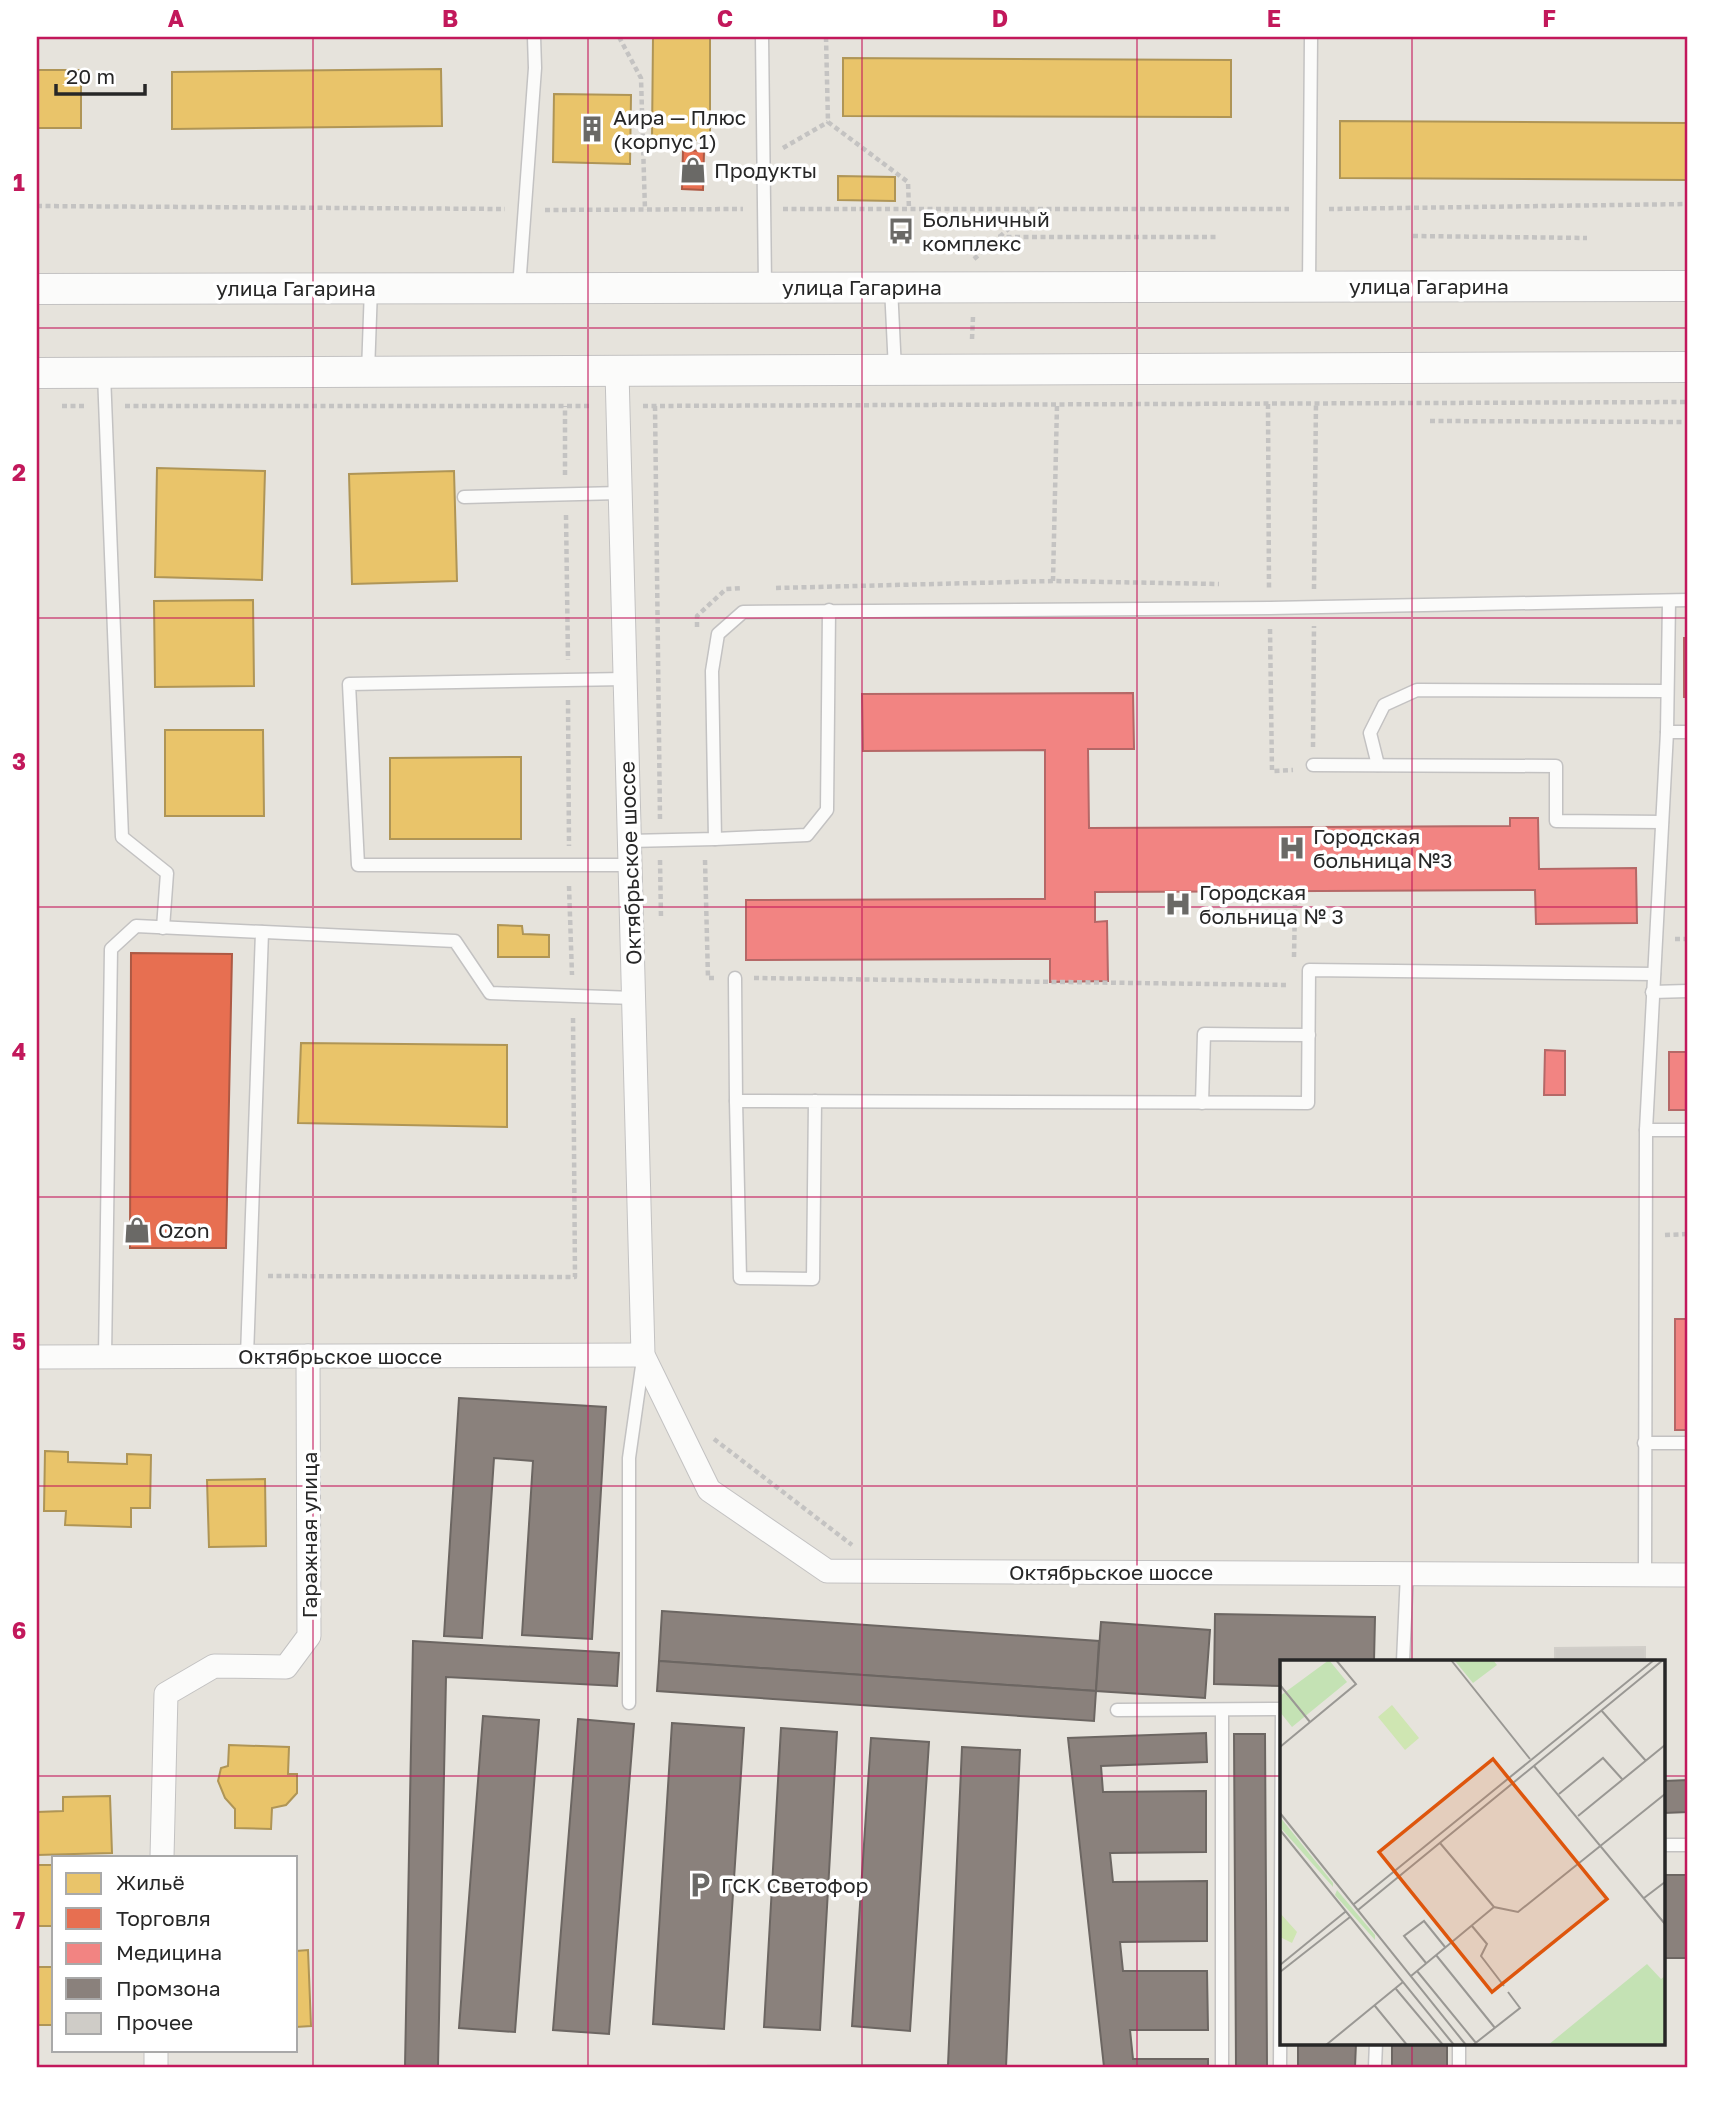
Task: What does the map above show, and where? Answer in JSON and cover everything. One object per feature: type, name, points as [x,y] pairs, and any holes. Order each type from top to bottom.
[{"type":"street","name":"улица Гагарина","points":[[37,289],[1688,286]]},
{"type":"street","points":[[37,373],[1688,366]]},
{"type":"street","name":"Октябрьское шоссе","points":[[617,372],[643,1355],[709,1490],[827,1572],[1688,1575]]},
{"type":"street","name":"Октябрьское шоссе","points":[[37,1357],[643,1355]]},
{"type":"street","name":"Гаражная улица","points":[[162,1856],[166,1694],[214,1667],[286,1667],[309,1636],[307,1356]]},
{"type":"lane","points":[[519,288],[535,68],[534,37]]},
{"type":"lane","points":[[762,37],[765,286]]},
{"type":"lane","points":[[1309,286],[1311,37]]},
{"type":"lane","points":[[891,287],[895,371]]},
{"type":"lane","points":[[368,373],[371,288]]},
{"type":"lane","points":[[104,373],[122,837],[167,873],[163,928]]},
{"type":"lane","points":[[464,497],[620,493]]},
{"type":"lane","points":[[710,839],[712,671],[718,634],[743,612],[1270,608],[1688,600]]},
{"type":"lane","points":[[1645,1575],[1646,1130],[1667,732],[1669,601]]},
{"type":"lane","points":[[629,841],[807,835],[827,810],[829,610]]},
{"type":"lane","points":[[625,678],[349,684],[358,865],[630,865]]},
{"type":"lane","points":[[1378,765],[1370,733],[1384,705],[1417,691],[1667,691]]},
{"type":"lane","points":[[1667,732],[1688,732]]},
{"type":"lane","points":[[1313,765],[1556,766],[1556,821],[1662,822]]},
{"type":"lane","points":[[105,1357],[111,949],[136,926],[456,940],[490,993],[634,998]]},
{"type":"lane","points":[[247,1356],[262,932]]},
{"type":"lane","points":[[736,1101],[1308,1103],[1309,970],[1654,974]]},
{"type":"lane","points":[[735,978],[740,1278],[813,1279],[815,1101]]},
{"type":"lane","points":[[1653,992],[1688,991]]},
{"type":"lane","points":[[1202,1103],[1204,1034],[1309,1035]]},
{"type":"lane","points":[[1646,1130],[1688,1130]]},
{"type":"lane","points":[[629,1703],[629,1458],[643,1355]]},
{"type":"lane","points":[[1644,1443],[1688,1443]]},
{"type":"lane","points":[[1403,1660],[1407,1573]]},
{"type":"lane","points":[[1117,1710],[1280,1709]]},
{"type":"lane","points":[[1222,1710],[1222,2067]]},
{"type":"lane","points":[[1666,1845],[1688,1846]]},
{"type":"lane","points":[[1280,2044],[1280,2067]]},
{"type":"lane","points":[[1375,2067],[1376,2044]]},
{"type":"lane","points":[[1459,2044],[1459,2067]]},
{"type":"path","points":[[619,37],[641,78],[645,210]]},
{"type":"path","points":[[826,37],[828,122]]},
{"type":"path","points":[[762,160],[828,122]]},
{"type":"path","points":[[828,122],[908,182],[909,209]]},
{"type":"path","points":[[37,206],[645,210],[1310,209],[1688,204]]},
{"type":"path","points":[[1413,236],[1587,238]]},
{"type":"path","points":[[998,237],[1218,237]]},
{"type":"path","points":[[50,406],[1688,402]]},
{"type":"path","points":[[1053,581],[1056,405]]},
{"type":"path","points":[[250,1276],[575,1277],[565,406]]},
{"type":"path","points":[[654,406],[661,924]]},
{"type":"path","points":[[1430,421],[1688,422]]},
{"type":"path","points":[[767,588],[1053,581],[1229,585]]},
{"type":"path","points":[[1256,585],[1281,586]]},
{"type":"path","points":[[1303,586],[1328,586]]},
{"type":"path","points":[[697,630],[697,616],[726,589],[754,588]]},
{"type":"path","points":[[710,839],[708,978],[1294,985]]},
{"type":"path","points":[[1294,905],[1294,958]]},
{"type":"path","points":[[705,1432],[854,1547]]},
{"type":"building: Жильё","points":[[653,37],[710,37],[710,140],[652,140]]},
{"type":"building: Жильё","points":[[843,58],[1231,60],[1231,117],[843,116]]},
{"type":"building: Жильё","points":[[441,69],[442,126],[172,129],[172,72]]},
{"type":"building: Жильё","points":[[37,70],[81,70],[81,128],[37,128]]},
{"type":"building: Жильё","name":"Аира — Плюс (корпус 1)","points":[[554,94],[631,95],[630,164],[553,162]]},
{"type":"building: Жильё","points":[[1340,121],[1688,123],[1688,180],[1340,178]]},
{"type":"building: Жильё","points":[[838,176],[895,177],[895,201],[838,200]]},
{"type":"building: Жильё","points":[[157,468],[265,471],[262,580],[155,577]]},
{"type":"building: Жильё","points":[[454,471],[457,581],[352,584],[349,474]]},
{"type":"building: Жильё","points":[[253,600],[254,686],[155,687],[154,601]]},
{"type":"building: Жильё","points":[[165,730],[263,730],[264,816],[165,816]]},
{"type":"building: Жильё","points":[[521,757],[521,839],[390,839],[390,758]]},
{"type":"building: Жильё","points":[[498,925],[522,926],[523,934],[549,935],[549,957],[498,957]]},
{"type":"building: Жильё","points":[[301,1043],[507,1045],[507,1127],[298,1123]]},
{"type":"building: Жильё","points":[[45,1451],[68,1452],[68,1462],[127,1464],[127,1454],[151,1455],[150,1508],[131,1508],[131,1527],[65,1525],[66,1511],[44,1511]]},
{"type":"building: Жильё","points":[[265,1479],[266,1546],[209,1547],[207,1480]]},
{"type":"building: Жильё","points":[[229,1745],[289,1747],[288,1774],[297,1774],[297,1793],[286,1805],[272,1808],[271,1829],[235,1828],[235,1809],[225,1798],[218,1781],[221,1768],[228,1766]]},
{"type":"building: Жильё","points":[[110,1796],[112,1853],[37,1855],[37,1812],[63,1811],[63,1797]]},
{"type":"building: Жильё","points":[[37,1865],[52,1865],[52,1926],[37,1926]]},
{"type":"building: Жильё","points":[[308,1950],[311,2026],[298,2027],[298,1951]]},
{"type":"building: Жильё","points":[[37,1967],[52,1967],[52,2025],[37,2025]]},
{"type":"building: Торговля","name":"Продукты","points":[[683,150],[704,151],[703,190],[682,189]]},
{"type":"building: Торговля","points":[[131,953],[232,954],[226,1248],[130,1248]]},
{"type":"building: Медицина","points":[[1684,638],[1688,638],[1688,697],[1684,697]]},
{"type":"building: Медицина","name":"Городская больница №3","points":[[1133,693],[1134,749],[1088,749],[1089,828],[1510,826],[1510,818],[1538,818],[1539,869],[1636,868],[1637,923],[1536,924],[1535,890],[1095,892],[1095,922],[1107,921],[1108,981],[1050,982],[1050,959],[746,960],[746,900],[1045,899],[1045,750],[863,751],[862,694]]},
{"type":"building: Медицина","points":[[1545,1050],[1565,1051],[1565,1095],[1544,1095]]},
{"type":"building: Медицина","points":[[1669,1052],[1688,1052],[1688,1110],[1669,1110]]},
{"type":"building: Медицина","points":[[1675,1319],[1688,1319],[1688,1430],[1675,1430]]},
{"type":"building: Промзона","points":[[459,1398],[606,1407],[592,1639],[522,1635],[533,1461],[494,1458],[482,1638],[444,1636]]},
{"type":"building: Промзона","points":[[662,1611],[1099,1641],[1096,1691],[659,1661]]},
{"type":"building: Промзона","points":[[1215,1614],[1375,1617],[1374,1660],[1280,1660],[1280,1686],[1214,1684]]},
{"type":"building: Промзона","points":[[1101,1622],[1210,1630],[1205,1698],[1096,1691]]},
{"type":"building: Промзона","points":[[413,1641],[619,1653],[617,1686],[446,1677],[438,2067],[405,2067]]},
{"type":"building: Промзона","points":[[659,1661],[1096,1691],[1094,1721],[657,1691]]},
{"type":"building: Промзона","points":[[483,1716],[539,1720],[515,2032],[459,2028]]},
{"type":"building: Промзона","points":[[578,1719],[634,1724],[609,2034],[553,2030]]},
{"type":"building: Промзона","points":[[672,1723],[744,1728],[724,2029],[653,2024]]},
{"type":"building: Промзона","points":[[781,1728],[837,1732],[820,2030],[764,2027]]},
{"type":"building: Промзона","points":[[1206,1733],[1207,1762],[1101,1766],[1103,1792],[1206,1791],[1206,1852],[1110,1853],[1113,1882],[1207,1881],[1207,1941],[1120,1942],[1123,1971],[1207,1971],[1208,2030],[1130,2030],[1133,2059],[1208,2059],[1208,2067],[1104,2067],[1068,1738]]},
{"type":"building: Промзона","points":[[1234,1734],[1265,1734],[1267,2067],[1236,2067]]},
{"type":"building: Промзона","points":[[871,1738],[929,1742],[910,2031],[852,2026]]},
{"type":"building: Промзона","points":[[962,1747],[1020,1750],[1006,2067],[465,2067],[948,2065]]},
{"type":"building: Промзона","points":[[1688,1780],[1688,1812],[1666,1813],[1666,1781]]},
{"type":"building: Промзона","points":[[1666,1875],[1688,1875],[1688,1958],[1666,1958]]},
{"type":"building: Промзона","points":[[1298,2044],[1356,2044],[1355,2067],[1298,2067]]},
{"type":"building: Промзона","points":[[1392,2044],[1447,2044],[1447,2067],[1392,2067]]},
{"type":"building: Прочее","points":[[1645,1647],[1645,1660],[1555,1660],[1555,1648]]},
{"type":"place","name":"Аира — Плюс (корпус 1)","points":[[592,129]]},
{"type":"place","name":"Продукты","points":[[693,170]]},
{"type":"place","name":"Больничный комплекс","points":[[901,231]]},
{"type":"place","name":"Городская больница №3","points":[[1292,848]]},
{"type":"place","name":"Городская больница № 3","points":[[1178,904]]},
{"type":"place","name":"Ozon","points":[[137,1230]]},
{"type":"place","name":"ГСК Светофор","points":[[700,1885]]}]
